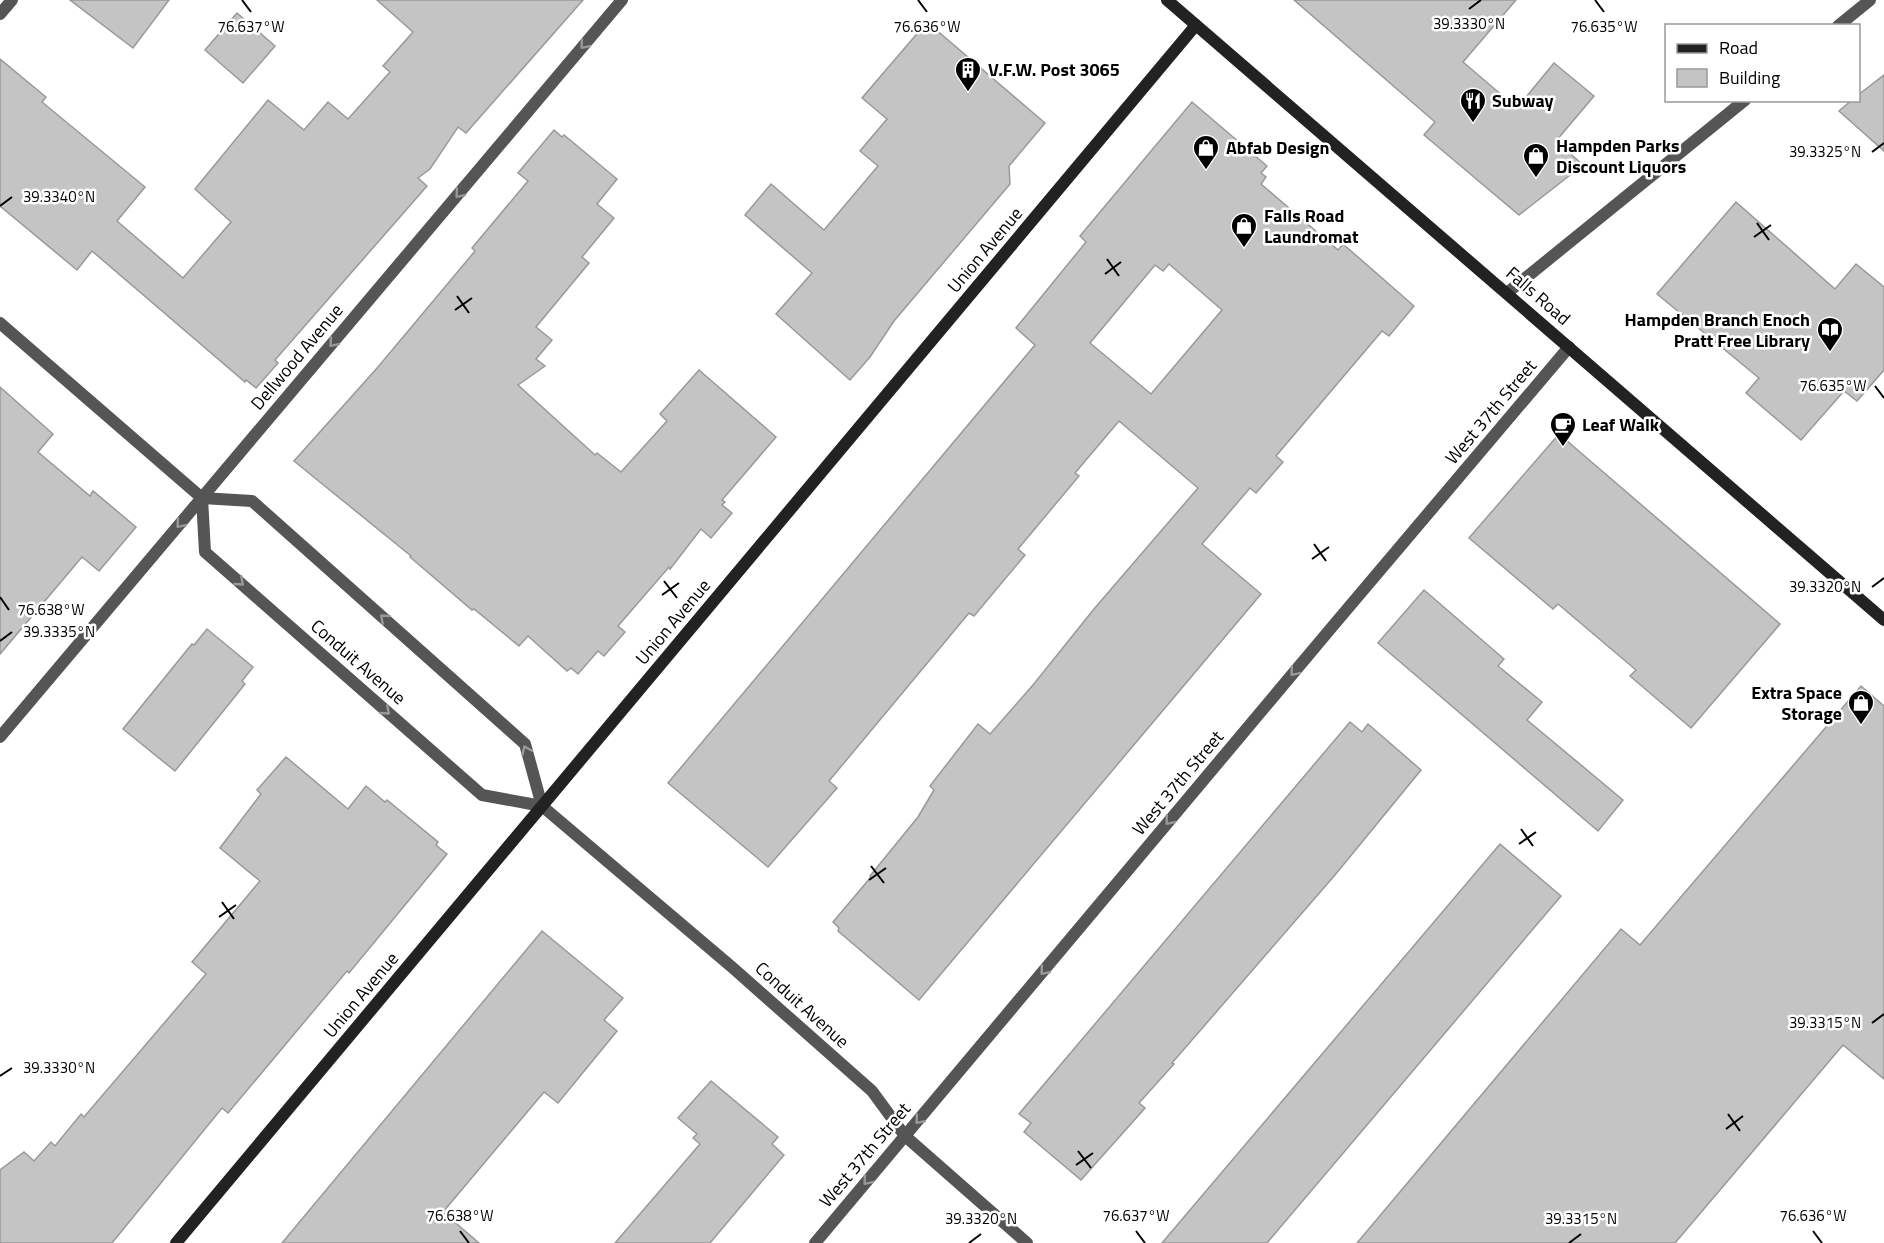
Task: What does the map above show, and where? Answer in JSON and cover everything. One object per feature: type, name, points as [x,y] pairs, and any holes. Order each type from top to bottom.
[{"type":"street","points":[[0,14],[12,0]]},
{"type":"street","name":"Dellwood Avenue","points":[[0,737],[622,0]]},
{"type":"street","name":"Falls Road","points":[[1167,0],[1884,620]]},
{"type":"street","points":[[1840,24],[1870,0]]},
{"type":"street","name":"Union Avenue","points":[[176,1243],[1196,25]]},
{"type":"street","points":[[1507,293],[1743,102]]},
{"type":"street","points":[[0,322],[202,498],[252,501],[525,744],[542,806]]},
{"type":"street","name":"West 37th Street","points":[[815,1243],[1569,347]]},
{"type":"street","name":"Conduit Avenue","points":[[202,498],[205,552],[482,795],[542,806],[733,968],[872,1091],[905,1136],[1027,1243]]},
{"type":"building","points":[[70,0],[169,0],[133,48]]},
{"type":"building","points":[[377,0],[583,0],[466,133],[458,127],[430,169],[418,178],[427,186],[275,360],[278,363],[256,388],[246,380],[245,382],[92,251],[77,270],[0,206],[0,59],[46,97],[42,102],[145,187],[117,221],[183,278],[231,222],[195,189],[268,100],[304,130],[328,102],[348,119],[390,72],[383,66],[413,32]]},
{"type":"building","points":[[1294,0],[1516,0],[1463,62],[1517,108],[1554,63],[1594,96],[1556,141],[1583,165],[1519,215],[1424,135],[1435,122]]},
{"type":"building","points":[[237,13],[275,46],[243,83],[205,50]]},
{"type":"building","points":[[927,22],[1045,123],[1009,166],[1010,184],[894,321],[870,357],[850,380],[776,314],[812,273],[745,215],[771,184],[824,230],[878,166],[860,151],[887,119],[862,98]]},
{"type":"building","points":[[1884,75],[1884,151],[1839,111],[1850,102],[1860,102],[1860,93]]},
{"type":"building","points":[[1192,102],[1267,166],[1261,173],[1266,177],[1261,184],[1338,250],[1343,244],[1414,306],[1389,336],[1382,331],[1276,456],[1283,462],[1256,493],[1250,488],[1202,544],[1261,594],[919,1000],[838,931],[839,928],[833,922],[918,817],[934,790],[930,786],[978,724],[991,733],[1198,488],[1119,421],[1075,473],[1079,476],[1018,549],[1025,555],[974,616],[969,613],[829,781],[837,788],[768,867],[668,783],[1035,345],[1016,328],[1086,242],[1080,236]],"holes":[[[1169,264],[1222,310],[1151,394],[1090,343],[1155,265],[1163,271]]]},
{"type":"building","points":[[554,130],[562,137],[564,135],[617,179],[597,204],[614,218],[582,257],[589,263],[536,327],[552,340],[536,359],[545,366],[518,385],[595,455],[597,453],[621,472],[667,421],[660,414],[699,370],[776,437],[722,500],[725,502],[722,505],[732,513],[711,538],[701,529],[670,569],[669,567],[618,626],[625,632],[604,656],[598,651],[578,674],[571,668],[567,671],[528,636],[519,646],[474,609],[472,610],[411,556],[294,461],[378,367],[475,251],[472,248],[528,181],[518,173]]},
{"type":"building","points":[[1736,202],[1835,289],[1856,264],[1884,287],[1884,370],[1857,401],[1844,391],[1801,440],[1746,393],[1759,378],[1657,294]]},
{"type":"building","points":[[0,387],[53,434],[38,452],[90,496],[93,491],[136,527],[99,571],[82,557],[0,654]]},
{"type":"building","points":[[1559,434],[1780,624],[1691,728],[1630,676],[1636,670],[1558,604],[1553,609],[1469,538]]},
{"type":"building","points":[[1424,590],[1504,659],[1498,666],[1542,702],[1527,720],[1623,800],[1598,831],[1378,643]]},
{"type":"building","points":[[207,629],[253,667],[242,681],[245,684],[175,771],[123,729],[192,644],[194,645]]},
{"type":"building","points":[[1861,686],[1884,706],[1884,1079],[1843,1045],[1675,1243],[1357,1243],[1621,929],[1640,945]]},
{"type":"building","points":[[1350,722],[1362,732],[1368,724],[1421,770],[1335,875],[1172,1063],[1174,1064],[1139,1103],[1145,1108],[1081,1180],[1024,1132],[1031,1123],[1019,1114]]},
{"type":"building","points":[[286,757],[348,809],[366,786],[385,802],[387,800],[438,842],[436,845],[447,854],[349,973],[347,971],[228,1113],[222,1108],[112,1243],[0,1243],[0,1170],[24,1152],[34,1161],[51,1142],[55,1146],[81,1114],[84,1117],[206,974],[192,962],[260,881],[220,848],[261,794],[257,790]]},
{"type":"building","points":[[1500,844],[1561,896],[1267,1243],[1162,1243]]},
{"type":"building","points":[[542,931],[623,998],[604,1020],[617,1031],[558,1103],[544,1092],[443,1212],[479,1243],[282,1243]]},
{"type":"building","points":[[711,1081],[778,1137],[772,1144],[784,1155],[710,1243],[615,1243],[700,1144],[693,1138],[697,1134],[678,1118]]},
{"type":"place","name":"V.F.W. Post 3065","points":[[968,93]]},
{"type":"place","name":"Subway","points":[[1473,124]]},
{"type":"place","name":"Abfab Design","points":[[1206,171]]},
{"type":"place","name":"Hampden Parks Discount Liquors","points":[[1536,179]]},
{"type":"place","name":"Falls Road Laundromat","points":[[1244,249]]},
{"type":"place","name":"Hampden Branch Enoch Pratt Free Library","points":[[1830,353]]},
{"type":"place","name":"Leaf Walk","points":[[1563,448]]},
{"type":"place","name":"Extra Space Storage","points":[[1861,726]]}]
